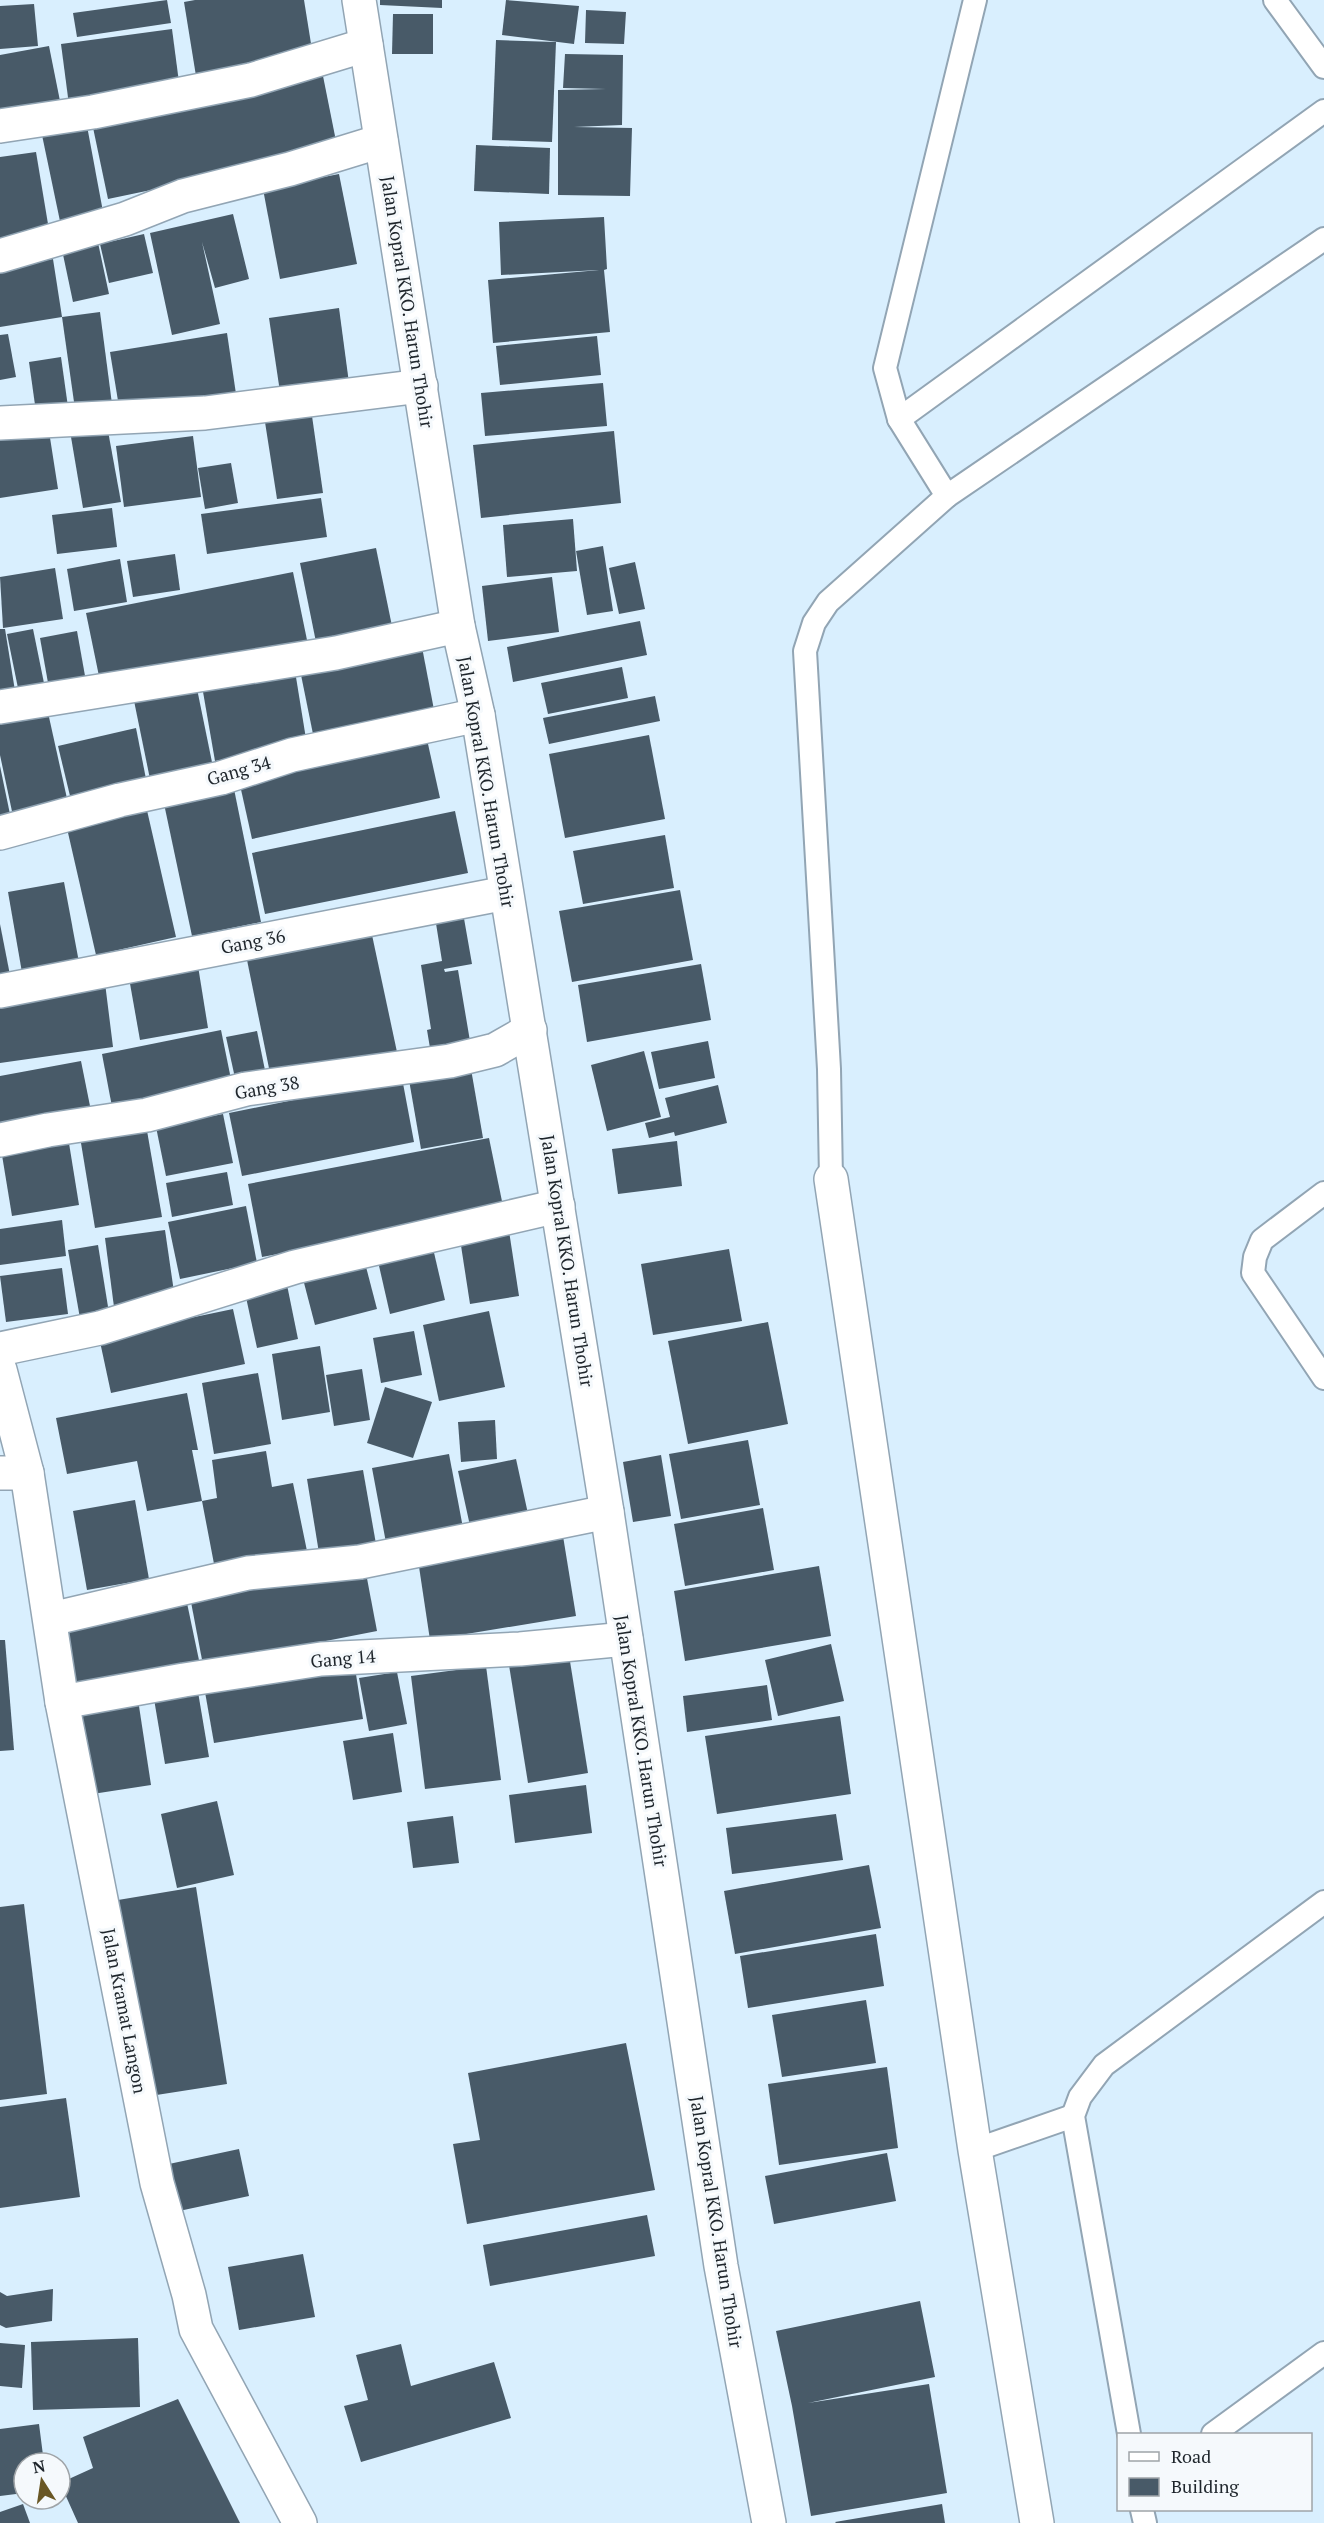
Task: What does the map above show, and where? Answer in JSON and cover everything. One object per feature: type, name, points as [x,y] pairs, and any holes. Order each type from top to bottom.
[{"type":"street","name":"Jalan Kopral KKO. Harun Thohir","points":[[359,0],[458,626],[478,715],[530,1030],[607,1512],[721,2266],[769,2523]]},
{"type":"street","points":[[0,126],[93,112],[251,80],[366,45]]},
{"type":"street","points":[[0,256],[125,219],[183,196],[290,169],[381,141]]},
{"type":"street","points":[[0,423],[205,413],[420,386]]},
{"type":"street","points":[[0,707],[336,653],[458,626]]},
{"type":"street","name":"Gang 34","points":[[0,832],[120,800],[221,778],[292,755],[478,715]]},
{"type":"street","name":"Gang 36","points":[[0,991],[506,893]]},
{"type":"street","name":"Gang 38","points":[[0,1140],[147,1114],[246,1089],[450,1061],[495,1050],[530,1030]]},
{"type":"street","points":[[831,1179],[975,2150],[1037,2523]]},
{"type":"street","points":[[0,1349],[99,1328],[295,1267],[558,1206]]},
{"type":"street","name":"Jalan Kramat Langon","points":[[0,1370],[14,1473],[51,1619],[63,1702],[157,2183],[189,2295],[196,2329],[300,2523]]},
{"type":"street","points":[[51,1619],[248,1573],[360,1562],[607,1512]]},
{"type":"street","name":"Gang 14","points":[[63,1702],[184,1680],[321,1659],[438,1651],[520,1649],[626,1639]]},
{"type":"lane","points":[[947,496],[899,419],[885,368],[975,0]]},
{"type":"lane","points":[[1275,0],[1324,67]]},
{"type":"lane","points":[[899,419],[1324,111]]},
{"type":"lane","points":[[831,1179],[829,1069],[805,651],[814,622],[828,602],[947,496],[1324,239]]},
{"type":"lane","points":[[1324,1193],[1262,1240],[1255,1257],[1253,1273],[1324,1378]]},
{"type":"lane","points":[[1129,2433],[1073,2116],[1080,2097],[1104,2065],[1324,1902]]},
{"type":"lane","points":[[975,2150],[1073,2116]]},
{"type":"lane","points":[[1214,2433],[1324,2353]]},
{"type":"building","points":[[167,0],[171,23],[77,37],[73,13]]},
{"type":"building","points":[[195,0],[304,0],[313,56],[196,76],[184,2]]},
{"type":"building","points":[[380,0],[442,0],[442,8],[380,5]]},
{"type":"building","points":[[506,0],[579,6],[574,44],[502,35]]},
{"type":"building","points":[[34,4],[38,46],[0,49],[0,6]]},
{"type":"building","points":[[586,10],[626,12],[624,44],[585,43]]},
{"type":"building","points":[[393,14],[433,14],[433,54],[392,54]]},
{"type":"building","points":[[172,29],[180,90],[69,105],[61,44]]},
{"type":"building","points":[[496,40],[556,42],[552,142],[492,140]]},
{"type":"building","points":[[49,46],[61,106],[0,118],[0,55]]},
{"type":"building","points":[[565,54],[623,55],[622,125],[574,127],[632,128],[630,196],[558,195],[558,90],[606,89],[563,88]]},
{"type":"building","points":[[322,71],[338,151],[108,199],[91,118]]},
{"type":"building","points":[[87,126],[104,217],[61,226],[42,135]]},
{"type":"building","points":[[476,145],[550,148],[549,194],[474,191]]},
{"type":"building","points":[[36,152],[50,236],[0,244],[0,157]]},
{"type":"building","points":[[339,174],[357,264],[280,279],[263,189]]},
{"type":"building","points":[[233,214],[249,279],[215,288],[202,242],[220,324],[172,335],[150,233]]},
{"type":"building","points":[[604,217],[607,269],[604,270],[610,332],[493,343],[488,280],[599,270],[501,275],[499,222]]},
{"type":"building","points":[[144,234],[153,273],[109,283],[100,244]]},
{"type":"building","points":[[97,238],[109,294],[73,302],[61,245]]},
{"type":"building","points":[[53,259],[62,317],[0,327],[0,268]]},
{"type":"building","points":[[339,308],[349,383],[280,392],[269,318]]},
{"type":"building","points":[[100,312],[112,404],[75,409],[62,317]]},
{"type":"building","points":[[227,333],[236,394],[120,413],[110,352]]},
{"type":"building","points":[[8,334],[16,377],[0,380],[0,335]]},
{"type":"building","points":[[597,336],[601,375],[500,385],[496,346]]},
{"type":"building","points":[[61,357],[68,407],[36,412],[29,362]]},
{"type":"building","points":[[603,383],[607,426],[485,436],[481,393]]},
{"type":"building","points":[[312,416],[323,493],[277,499],[265,422]]},
{"type":"building","points":[[48,425],[58,489],[0,498],[0,433]]},
{"type":"building","points":[[108,431],[121,502],[83,508],[71,437]]},
{"type":"building","points":[[614,431],[621,503],[481,518],[473,445]]},
{"type":"building","points":[[193,436],[201,497],[124,507],[116,446]]},
{"type":"building","points":[[231,463],[238,503],[205,509],[198,468]]},
{"type":"building","points":[[321,498],[327,537],[207,554],[201,514]]},
{"type":"building","points":[[112,508],[117,547],[57,554],[52,515]]},
{"type":"building","points":[[573,519],[577,571],[507,577],[503,525]]},
{"type":"building","points":[[603,546],[613,611],[587,615],[576,551]]},
{"type":"building","points":[[376,548],[393,631],[317,647],[300,563]]},
{"type":"building","points":[[175,554],[180,590],[133,597],[127,561]]},
{"type":"building","points":[[120,559],[127,602],[74,611],[67,569]]},
{"type":"building","points":[[635,562],[645,609],[619,614],[609,568]]},
{"type":"building","points":[[55,568],[63,619],[3,628],[0,577]]},
{"type":"building","points":[[293,572],[307,640],[100,681],[86,613]]},
{"type":"building","points":[[552,577],[559,632],[488,641],[482,586]]},
{"type":"building","points":[[640,621],[647,655],[513,682],[507,647]]},
{"type":"building","points":[[0,629],[5,629],[16,697],[0,699]]},
{"type":"building","points":[[33,629],[45,688],[19,693],[7,634]]},
{"type":"building","points":[[77,631],[87,687],[50,694],[40,638]]},
{"type":"building","points":[[421,642],[435,715],[314,739],[299,665]]},
{"type":"building","points":[[622,667],[628,698],[548,714],[541,683]]},
{"type":"building","points":[[295,671],[307,745],[215,761],[202,686]]},
{"type":"building","points":[[195,679],[213,767],[150,779],[132,691]]},
{"type":"building","points":[[655,696],[660,721],[549,744],[543,718]]},
{"type":"building","points":[[47,708],[68,803],[13,816],[0,755],[0,719]]},
{"type":"building","points":[[136,728],[147,784],[71,800],[58,746]]},
{"type":"building","points":[[426,735],[440,798],[252,839],[238,776]]},
{"type":"building","points":[[649,735],[665,819],[565,838],[549,754]]},
{"type":"building","points":[[0,766],[11,819],[0,821]]},
{"type":"building","points":[[233,784],[261,922],[192,936],[163,799]]},
{"type":"building","points":[[146,806],[176,937],[96,955],[66,824]]},
{"type":"building","points":[[455,811],[468,873],[265,914],[252,853]]},
{"type":"building","points":[[665,835],[674,888],[583,904],[573,851]]},
{"type":"building","points":[[64,882],[81,973],[24,984],[8,892]]},
{"type":"building","points":[[680,890],[693,960],[572,982],[559,911]]},
{"type":"building","points":[[462,907],[472,964],[444,969],[445,972],[458,970],[472,1053],[432,1060],[427,1030],[431,1029],[421,965],[442,961],[434,911]]},
{"type":"building","points":[[0,924],[10,975],[0,977]]},
{"type":"building","points":[[372,935],[397,1052],[271,1078],[247,960]]},
{"type":"building","points":[[701,964],[711,1020],[587,1042],[578,985]]},
{"type":"building","points":[[198,966],[208,1028],[140,1040],[129,978]]},
{"type":"building","points":[[105,983],[113,1047],[0,1063],[0,998]]},
{"type":"building","points":[[221,1030],[233,1089],[113,1112],[102,1054]]},
{"type":"building","points":[[257,1031],[267,1080],[237,1087],[226,1037]]},
{"type":"building","points":[[708,1041],[715,1078],[659,1089],[651,1052]]},
{"type":"building","points":[[644,1051],[661,1117],[607,1131],[591,1065]]},
{"type":"building","points":[[81,1061],[91,1111],[0,1128],[0,1076]]},
{"type":"building","points":[[471,1069],[483,1138],[421,1149],[409,1080]]},
{"type":"building","points":[[402,1078],[414,1142],[242,1176],[229,1113]]},
{"type":"building","points":[[718,1085],[727,1123],[675,1136],[674,1132],[649,1138],[645,1123],[670,1117],[665,1098]]},
{"type":"building","points":[[223,1114],[233,1163],[166,1176],[156,1127]]},
{"type":"building","points":[[146,1125],[162,1217],[95,1228],[80,1137]]},
{"type":"building","points":[[68,1137],[79,1205],[12,1216],[1,1149]]},
{"type":"building","points":[[489,1138],[504,1211],[262,1257],[248,1184]]},
{"type":"building","points":[[677,1141],[682,1186],[618,1194],[612,1149]]},
{"type":"building","points":[[227,1172],[233,1205],[172,1217],[166,1183]]},
{"type":"building","points":[[246,1206],[257,1263],[180,1279],[168,1222]]},
{"type":"building","points":[[62,1220],[66,1256],[0,1265],[0,1229]]},
{"type":"building","points":[[165,1230],[175,1299],[114,1307],[105,1238]]},
{"type":"building","points":[[509,1231],[519,1296],[470,1304],[460,1239]]},
{"type":"building","points":[[432,1244],[445,1300],[390,1314],[377,1257]]},
{"type":"building","points":[[98,1245],[110,1319],[81,1324],[68,1250]]},
{"type":"building","points":[[729,1249],[742,1321],[653,1335],[641,1264]]},
{"type":"building","points":[[365,1263],[377,1309],[315,1325],[303,1279]]},
{"type":"building","points":[[62,1268],[68,1314],[6,1322],[0,1276]]},
{"type":"building","points":[[286,1280],[298,1339],[257,1348],[244,1288]]},
{"type":"building","points":[[233,1309],[245,1364],[111,1393],[99,1337]]},
{"type":"building","points":[[489,1311],[505,1387],[439,1401],[423,1325]]},
{"type":"building","points":[[768,1322],[788,1424],[688,1444],[668,1341]]},
{"type":"building","points":[[414,1331],[422,1375],[381,1383],[373,1338]]},
{"type":"building","points":[[320,1346],[330,1412],[282,1420],[272,1354]]},
{"type":"building","points":[[362,1369],[370,1420],[334,1426],[326,1375]]},
{"type":"building","points":[[258,1373],[271,1444],[214,1454],[202,1383]]},
{"type":"building","points":[[385,1387],[432,1402],[413,1458],[367,1443]]},
{"type":"building","points":[[187,1393],[198,1450],[192,1450],[202,1501],[147,1511],[137,1461],[67,1474],[56,1418]]},
{"type":"building","points":[[495,1420],[497,1459],[461,1462],[458,1422]]},
{"type":"building","points":[[748,1440],[760,1505],[681,1519],[669,1454]]},
{"type":"building","points":[[266,1451],[272,1487],[293,1483],[307,1551],[215,1569],[202,1501],[217,1498],[212,1460]]},
{"type":"building","points":[[449,1454],[464,1533],[387,1548],[372,1468]]},
{"type":"building","points":[[661,1455],[671,1516],[633,1522],[623,1462]]},
{"type":"building","points":[[516,1459],[530,1523],[472,1535],[458,1471]]},
{"type":"building","points":[[363,1470],[376,1544],[319,1553],[307,1479]]},
{"type":"building","points":[[135,1500],[149,1579],[87,1590],[73,1511]]},
{"type":"building","points":[[763,1508],[774,1570],[685,1586],[674,1524]]},
{"type":"building","points":[[563,1536],[576,1616],[430,1640],[418,1560]]},
{"type":"building","points":[[819,1566],[831,1636],[685,1661],[674,1591]]},
{"type":"building","points":[[365,1568],[377,1631],[203,1665],[191,1602]]},
{"type":"building","points":[[187,1603],[200,1665],[72,1691],[59,1629]]},
{"type":"building","points":[[0,1640],[5,1640],[14,1750],[0,1751]]},
{"type":"building","points":[[831,1644],[844,1701],[778,1716],[765,1660]]},
{"type":"building","points":[[568,1649],[588,1773],[528,1783],[508,1659]]},
{"type":"building","points":[[486,1666],[501,1780],[425,1789],[411,1676]]},
{"type":"building","points":[[355,1668],[363,1719],[214,1743],[205,1692]]},
{"type":"building","points":[[397,1672],[407,1724],[369,1731],[359,1678]]},
{"type":"building","points":[[767,1685],[772,1720],[687,1732],[683,1696]]},
{"type":"building","points":[[198,1692],[209,1757],[165,1764],[154,1699]]},
{"type":"building","points":[[137,1693],[151,1785],[86,1795],[72,1704]]},
{"type":"building","points":[[840,1716],[851,1794],[717,1814],[705,1736]]},
{"type":"building","points":[[393,1733],[402,1792],[353,1800],[343,1741]]},
{"type":"building","points":[[586,1785],[592,1833],[515,1843],[509,1795]]},
{"type":"building","points":[[217,1801],[234,1875],[177,1888],[161,1814]]},
{"type":"building","points":[[836,1814],[843,1860],[732,1874],[726,1828]]},
{"type":"building","points":[[453,1816],[459,1863],[413,1868],[407,1822]]},
{"type":"building","points":[[869,1865],[881,1928],[735,1954],[724,1891]]},
{"type":"building","points":[[196,1887],[227,2084],[150,2096],[118,1900]]},
{"type":"building","points":[[24,1904],[47,2094],[0,2100],[0,1907]]},
{"type":"building","points":[[876,1934],[884,1986],[748,2008],[740,1956]]},
{"type":"building","points":[[866,2000],[876,2063],[782,2077],[772,2015]]},
{"type":"building","points":[[626,2043],[655,2190],[467,2224],[453,2144],[480,2140],[468,2073]]},
{"type":"building","points":[[887,2067],[898,2148],[779,2165],[768,2084]]},
{"type":"building","points":[[66,2098],[80,2197],[0,2208],[0,2107]]},
{"type":"building","points":[[239,2149],[249,2196],[179,2211],[169,2164]]},
{"type":"building","points":[[887,2153],[896,2201],[774,2224],[765,2176]]},
{"type":"building","points":[[647,2215],[655,2256],[490,2286],[483,2245]]},
{"type":"building","points":[[303,2254],[315,2317],[239,2330],[228,2267]]},
{"type":"building","points":[[53,2289],[52,2321],[6,2328],[0,2325],[0,2292],[7,2296]]},
{"type":"building","points":[[920,2301],[935,2377],[808,2403],[929,2384],[947,2493],[811,2516],[776,2331]]},
{"type":"building","points":[[138,2338],[140,2407],[33,2410],[31,2342]]},
{"type":"building","points":[[0,2343],[25,2345],[22,2388],[0,2386]]},
{"type":"building","points":[[401,2344],[411,2386],[494,2362],[511,2418],[361,2462],[344,2406],[368,2400],[356,2355]]},
{"type":"building","points":[[178,2399],[240,2523],[78,2523],[72,2510],[72,2478],[93,2468],[83,2437]]},
{"type":"building","points":[[39,2424],[42,2451],[12,2451],[12,2494],[0,2496],[0,2429]]},
{"type":"building","points":[[942,2504],[945,2523],[835,2522]]},
{"type":"building","points":[[12,2508],[12,2511],[26,2511],[30,2523],[0,2523],[0,2512]]}]
